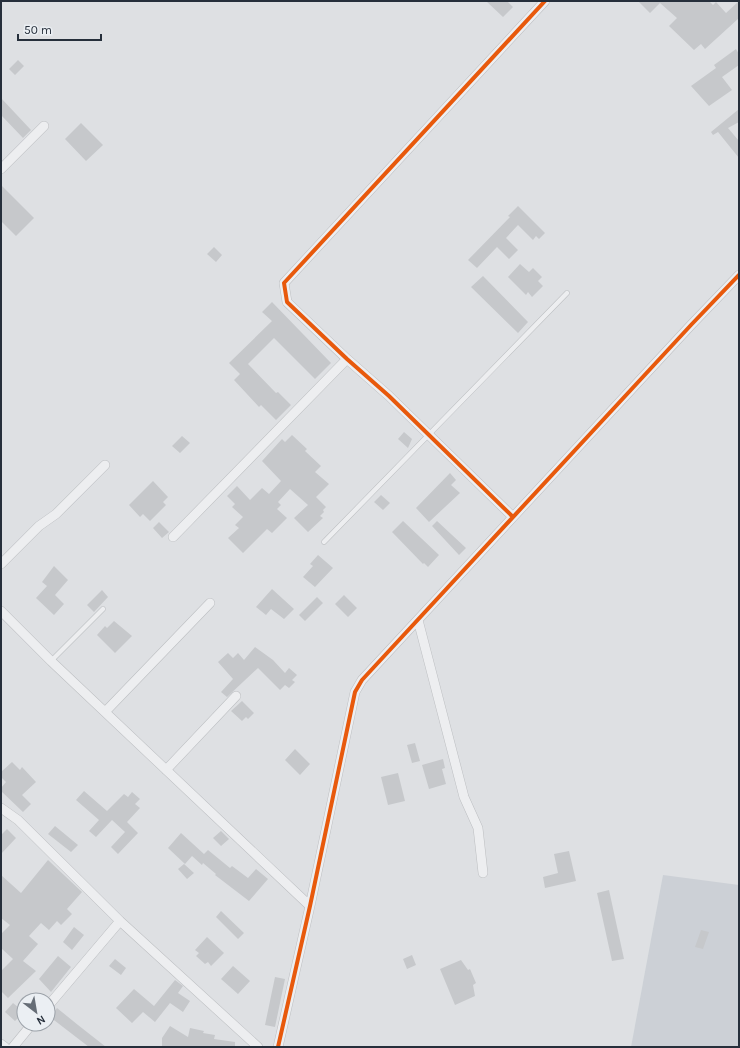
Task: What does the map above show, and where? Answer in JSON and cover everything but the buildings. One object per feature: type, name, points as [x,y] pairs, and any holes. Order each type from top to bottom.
[{"type":"street","points":[[513,516],[389,396],[346,359],[287,302],[284,283],[544,1]]},
{"type":"street","points":[[1,169],[44,126]]},
{"type":"street","points":[[278,1047],[310,906],[355,692],[362,680],[513,516],[739,275]]},
{"type":"street","points":[[173,537],[346,359]]},
{"type":"street","points":[[1,564],[39,526],[56,514],[105,465]]},
{"type":"street","points":[[105,712],[210,603]]},
{"type":"street","points":[[3,615],[310,906]]},
{"type":"street","points":[[418,620],[464,797],[478,828],[483,873]]},
{"type":"street","points":[[166,770],[236,696]]},
{"type":"street","points":[[1,808],[18,820],[120,921],[258,1047]]},
{"type":"street","points":[[56,997],[120,921]]},
{"type":"street","points":[[13,1047],[25,1032]]},
{"type":"street","points":[[1,1044],[5,1047]]},
{"type":"lane","points":[[324,542],[567,292]]},
{"type":"lane","points":[[52,662],[103,609]]},
{"type":"shaded area","points":[[663,875],[739,885],[739,1047],[631,1047]]},
{"type":"cycle path","points":[[513,517],[389,396],[347,359],[287,302],[284,283],[545,1]]},
{"type":"cycle path","points":[[278,1047],[310,906],[355,692],[362,680],[739,275]]}]
